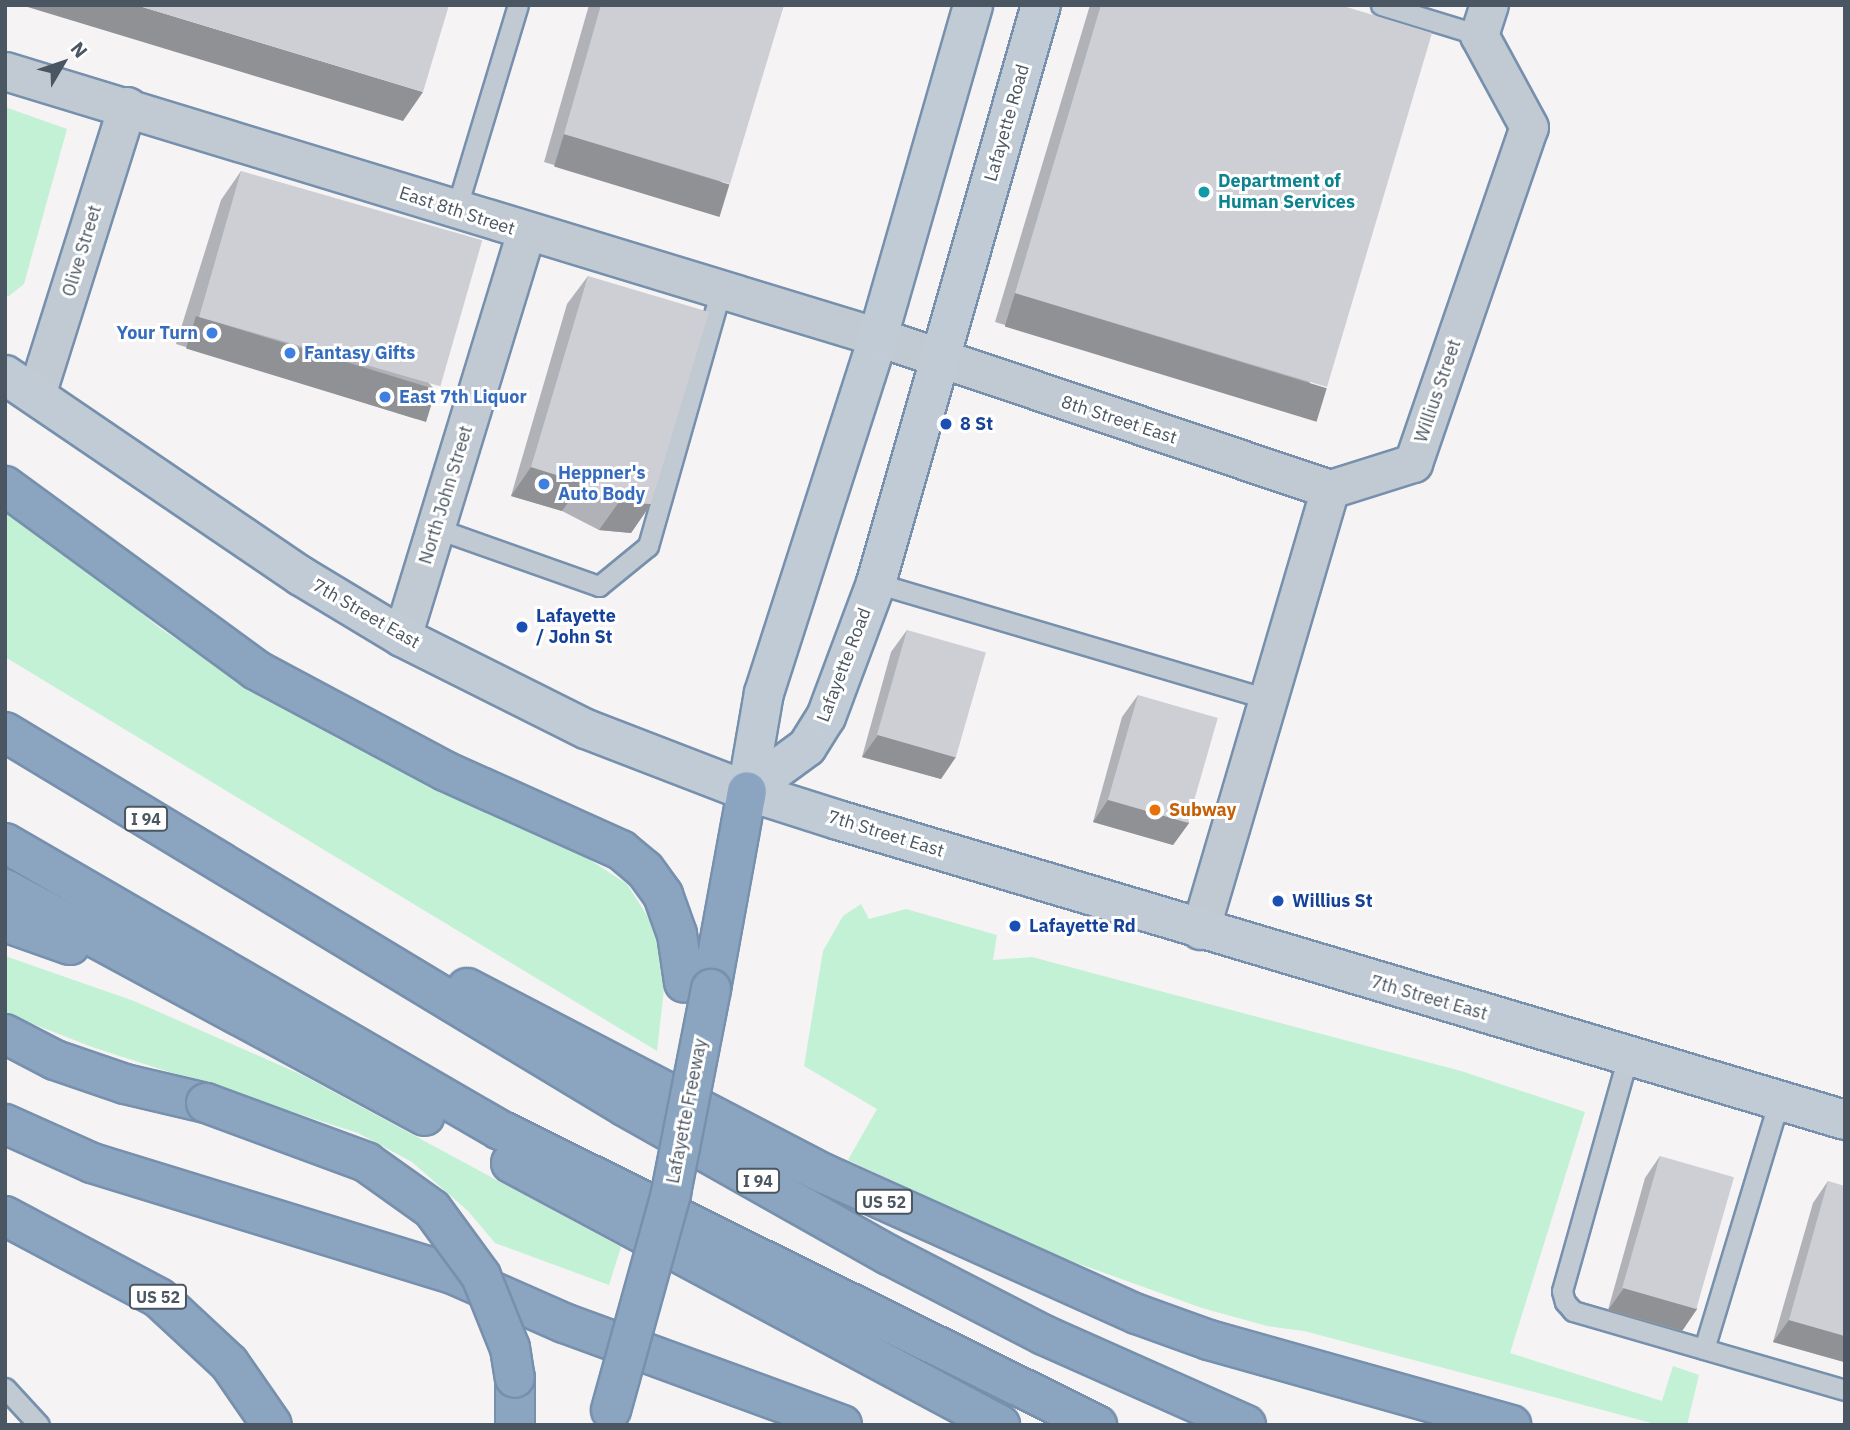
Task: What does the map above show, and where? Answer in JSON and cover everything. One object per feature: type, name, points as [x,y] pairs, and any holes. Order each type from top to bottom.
[{"type":"highway","points":[[5,486],[256,670],[433,765],[621,850],[645,870],[663,895],[697,986]]},
{"type":"highway","name":"I 94","points":[[5,732],[287,906],[626,1107],[889,1255],[1044,1335],[1246,1425]]},
{"type":"highway","points":[[697,986],[747,791]]},
{"type":"highway","points":[[12,851],[500,1130],[1097,1425]]},
{"type":"highway","points":[[5,889],[1000,1425]]},
{"type":"highway","name":"US 52","points":[[287,906],[526,1015],[897,1209],[1137,1314],[1209,1340],[1511,1425]]},
{"type":"highway","points":[[5,922],[152,969]]},
{"type":"highway","name":"Lafayette Freeway","points":[[607,1417],[671,1193],[697,986]]},
{"type":"highway","points":[[5,1034],[55,1059],[113,1080],[206,1104],[366,1162],[432,1209],[481,1276],[510,1348],[515,1378],[515,1425]]},
{"type":"highway","points":[[5,1124],[92,1163],[454,1275],[564,1322],[842,1425]]},
{"type":"highway","name":"US 52","points":[[5,1216],[159,1298],[229,1363],[272,1425]]},
{"type":"main road","name":"Lafayette Road","points":[[747,791],[807,747],[820,727],[876,583],[908,349],[973,5]]},
{"type":"main road","name":"Lafayette Road","points":[[747,791],[764,693],[908,349],[1041,5]]},
{"type":"main road","name":"7th Street East","points":[[21,385],[230,531],[402,637],[586,729],[747,791],[1200,930],[1845,1120]]},
{"type":"street","name":"Willius Street","points":[[1330,489],[1413,463],[1529,127],[1484,20]]},
{"type":"street","name":"East 8th Street","points":[[5,71],[127,106],[908,349]]},
{"type":"street","name":"Olive Street","points":[[21,385],[127,106]]},
{"type":"street","name":"North John Street","points":[[402,637],[526,232]]},
{"type":"street","name":"8th Street East","points":[[908,349],[1330,489]]},
{"type":"street","points":[[1200,930],[1265,698],[1330,489]]},
{"type":"lane","points":[[456,210],[519,5]]},
{"type":"lane","points":[[1381,5],[1484,20]]},
{"type":"lane","points":[[435,528],[599,586],[648,546],[721,290]]},
{"type":"lane","points":[[876,583],[1265,698]]},
{"type":"lane","points":[[1629,1056],[1562,1291],[1565,1302],[1573,1311],[1845,1390]]},
{"type":"lane","points":[[1704,1349],[1779,1101]]},
{"type":"lane","points":[[5,1388],[39,1425]]},
{"type":"green space","points":[[5,107],[67,129],[24,284],[9,296],[5,295]]},
{"type":"green space","points":[[5,502],[161,629],[229,673],[338,739],[573,849],[627,884],[653,925],[661,955],[665,980],[657,1051],[5,657]]},
{"type":"green space","points":[[861,904],[869,919],[906,909],[997,935],[993,960],[1032,957],[1461,1071],[1585,1112],[1510,1353],[1662,1401],[1673,1366],[1699,1375],[1687,1425],[1659,1425],[1304,1331],[1267,1326],[1202,1308],[1049,1253],[848,1160],[877,1109],[804,1066],[823,951],[843,916]]},
{"type":"green space","points":[[5,956],[134,1001],[302,1075],[621,1247],[609,1285],[495,1243],[468,1211],[412,1162],[358,1133],[92,1047],[5,1013]]},
{"type":"building","points":[[136,5],[449,5],[423,92]]},
{"type":"building","points":[[601,5],[784,5],[730,184],[564,134]]},
{"type":"building","name":"Department of Human Services","points":[[1101,5],[1340,5],[1432,33],[1327,387],[1015,293]]},
{"type":"building","points":[[241,171],[482,240],[440,386],[199,317]]},
{"type":"building","points":[[588,276],[709,312],[651,504],[619,502],[582,483],[531,467]]},
{"type":"building","points":[[907,630],[986,653],[956,757],[877,735]]},
{"type":"building","points":[[1138,695],[1218,718],[1188,823],[1108,800]]},
{"type":"building","points":[[1660,1156],[1734,1177],[1696,1309],[1622,1288]]},
{"type":"building","points":[[1828,1181],[1845,1186],[1845,1336],[1789,1320]]},
{"type":"place","name":"Department of Human Services","points":[[1204,192]]},
{"type":"place","name":"Your Turn","points":[[212,333]]},
{"type":"place","name":"Fantasy Gifts","points":[[290,353]]},
{"type":"place","name":"East 7th Liquor","points":[[385,397]]},
{"type":"place","name":"8 St","points":[[946,424]]},
{"type":"place","name":"Heppner's Auto Body","points":[[544,484]]},
{"type":"place","name":"Lafayette / John St","points":[[522,627]]},
{"type":"place","name":"Subway","points":[[1155,810]]},
{"type":"place","name":"Willius St","points":[[1278,901]]},
{"type":"place","name":"Lafayette Rd","points":[[1015,926]]}]
